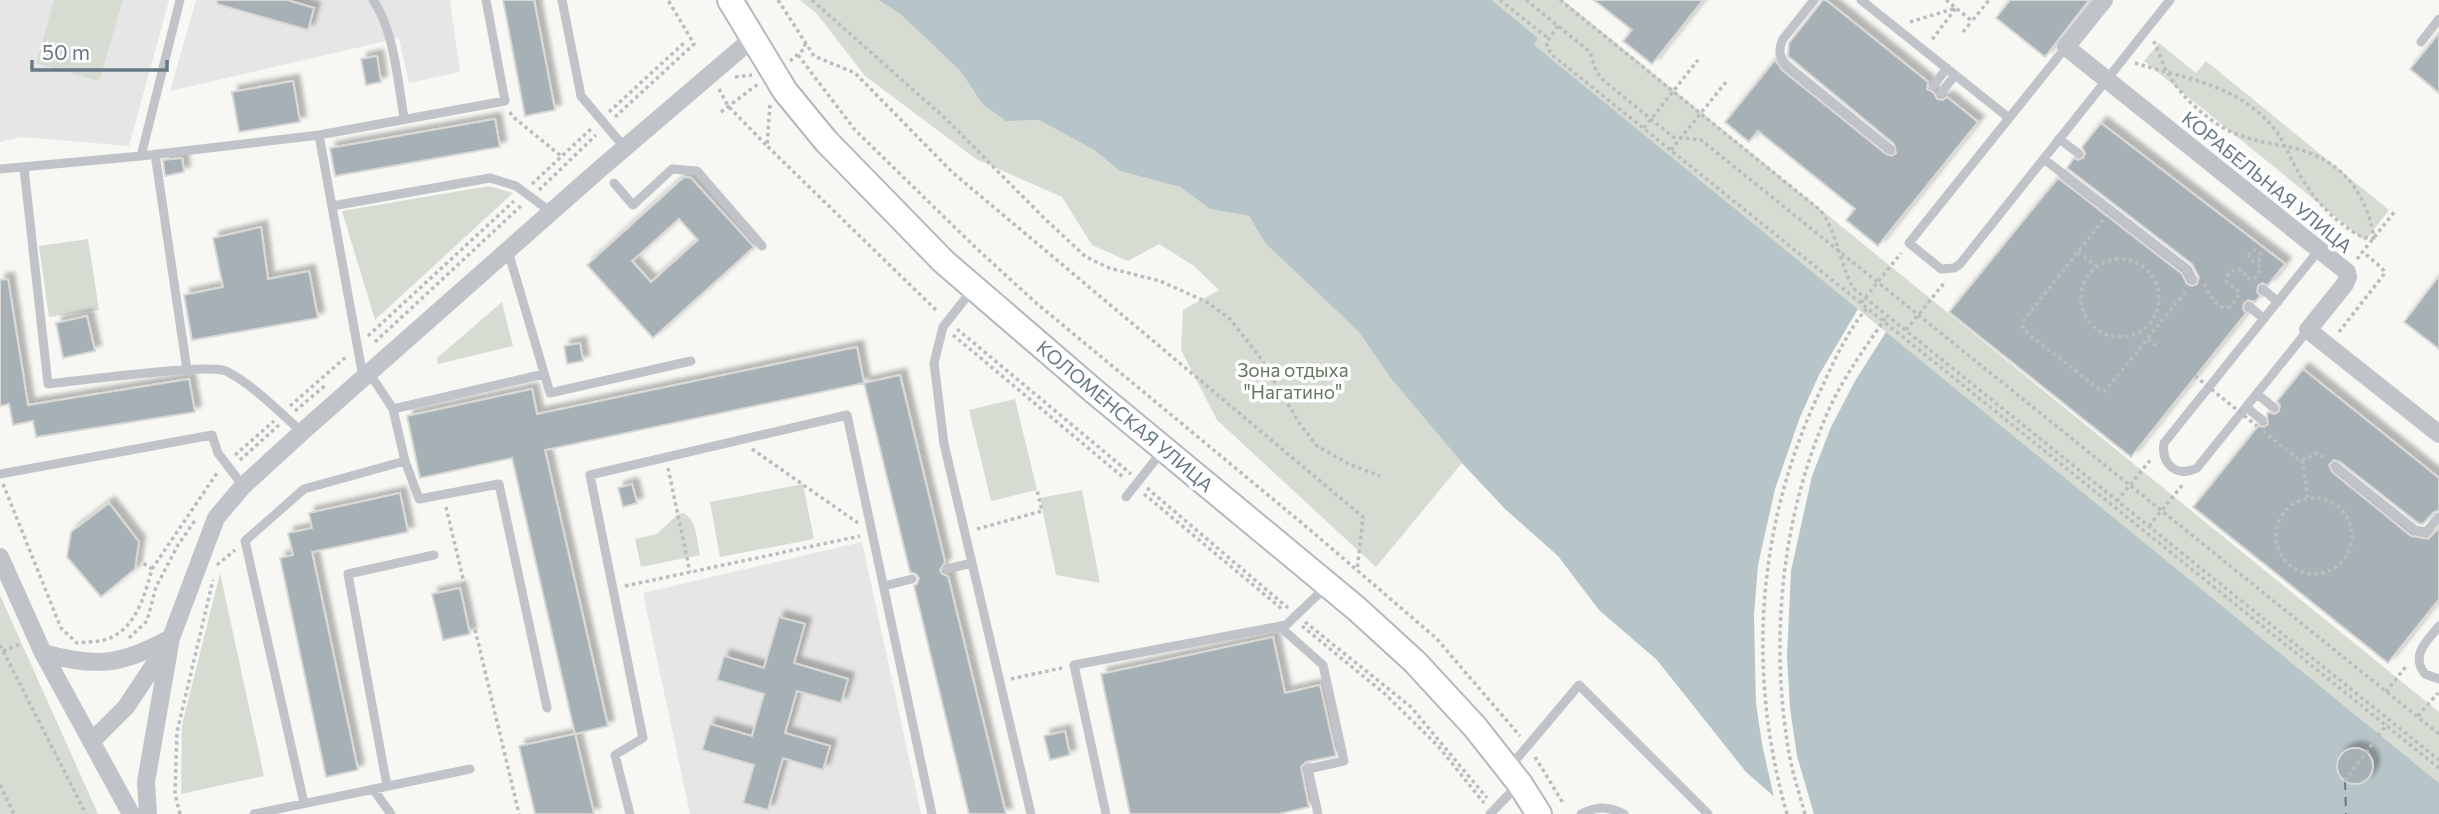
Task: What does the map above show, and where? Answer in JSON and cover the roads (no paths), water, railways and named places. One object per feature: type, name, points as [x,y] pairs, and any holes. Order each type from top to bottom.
[{"type":"street","name":"КОЛОМЕНСКАЯ УЛИЦА","points":[[730,0],[785,92],[826,141],[973,289],[1328,585],[1415,662],[1475,727],[1514,776],[1539,814]]},
{"type":"street","points":[[2066,47],[2104,0]]},
{"type":"street","points":[[148,814],[146,782],[171,638],[215,518],[243,486],[302,432],[752,39]]},
{"type":"street","name":"КОРАБЕЛЬНАЯ УЛИЦА","points":[[2066,47],[2347,272],[2345,284],[2308,330]]},
{"type":"street","points":[[2308,330],[2439,434]]},
{"type":"street","points":[[0,557],[43,653],[131,814]]},
{"type":"street","points":[[43,653],[69,661],[103,664],[141,653],[171,638]]},
{"type":"street","points":[[92,741],[125,707],[171,638]]},
{"type":"lane","points":[[141,156],[180,0]]},
{"type":"lane","points":[[373,0],[380,10],[389,40],[404,118]]},
{"type":"lane","points":[[0,169],[319,135],[505,101],[486,0]]},
{"type":"lane","points":[[562,0],[581,96],[625,148]]},
{"type":"lane","points":[[1814,0],[1783,39],[1780,46],[1781,59],[1890,149]]},
{"type":"lane","points":[[1861,0],[2009,118]]},
{"type":"lane","points":[[2066,47],[1909,243],[1941,269],[1954,268],[1960,264],[2171,0]]},
{"type":"lane","points":[[2421,42],[2439,19]]},
{"type":"lane","points":[[1933,86],[1947,68]]},
{"type":"lane","points":[[1941,93],[1955,75]]},
{"type":"lane","points":[[319,135],[358,346],[367,376],[393,409],[405,461],[419,499],[499,484],[547,708]]},
{"type":"lane","points":[[2059,139],[2078,153]]},
{"type":"lane","points":[[155,154],[187,370]]},
{"type":"lane","points":[[2044,159],[2188,270],[2192,279]]},
{"type":"lane","points":[[24,168],[48,384],[223,369],[255,390],[302,432]]},
{"type":"lane","points":[[614,183],[633,205],[672,169],[697,171],[762,246]]},
{"type":"lane","points":[[332,206],[490,178],[516,186],[551,212]]},
{"type":"lane","points":[[2308,330],[2197,468],[2178,471],[2170,467],[2163,453],[2164,443],[2319,250]]},
{"type":"lane","points":[[508,251],[550,393],[691,361]]},
{"type":"lane","points":[[973,289],[945,324],[934,363],[944,444],[1031,814]]},
{"type":"lane","points":[[2264,290],[2278,302]]},
{"type":"lane","points":[[2250,307],[2264,319]]},
{"type":"lane","points":[[393,409],[544,374]]},
{"type":"lane","points":[[2257,394],[2273,407]]},
{"type":"lane","points":[[2246,407],[2260,423]]},
{"type":"lane","points":[[630,814],[615,755],[643,738],[590,475],[847,415],[932,814]]},
{"type":"lane","points":[[0,475],[212,435],[218,453],[243,486]]},
{"type":"lane","points":[[1126,497],[1164,449]]},
{"type":"lane","points":[[304,803],[245,541],[304,489],[405,461]]},
{"type":"lane","points":[[2336,467],[2415,530],[2426,532],[2439,517]]},
{"type":"lane","points":[[387,786],[348,574],[434,555]]},
{"type":"lane","points":[[947,569],[972,564]]},
{"type":"lane","points":[[884,586],[912,579]]},
{"type":"lane","points":[[1106,814],[1074,665],[1286,625],[1328,585]]},
{"type":"lane","points":[[1279,626],[1323,665],[1345,761],[1308,769],[1318,814]]},
{"type":"lane","points":[[2439,626],[2420,650],[2418,660],[2425,674],[2439,679]]},
{"type":"lane","points":[[1492,812],[1528,746],[1579,685],[1708,814]]},
{"type":"lane","points":[[254,814],[289,810],[304,803],[470,769]]},
{"type":"lane","points":[[373,789],[391,814]]},
{"type":"lane","points":[[1581,814],[1592,808],[1610,807],[1623,814]]},
{"type":"park label","name":"Зона отдыха \"Нагатино\"","points":[[1293,381]]}]
